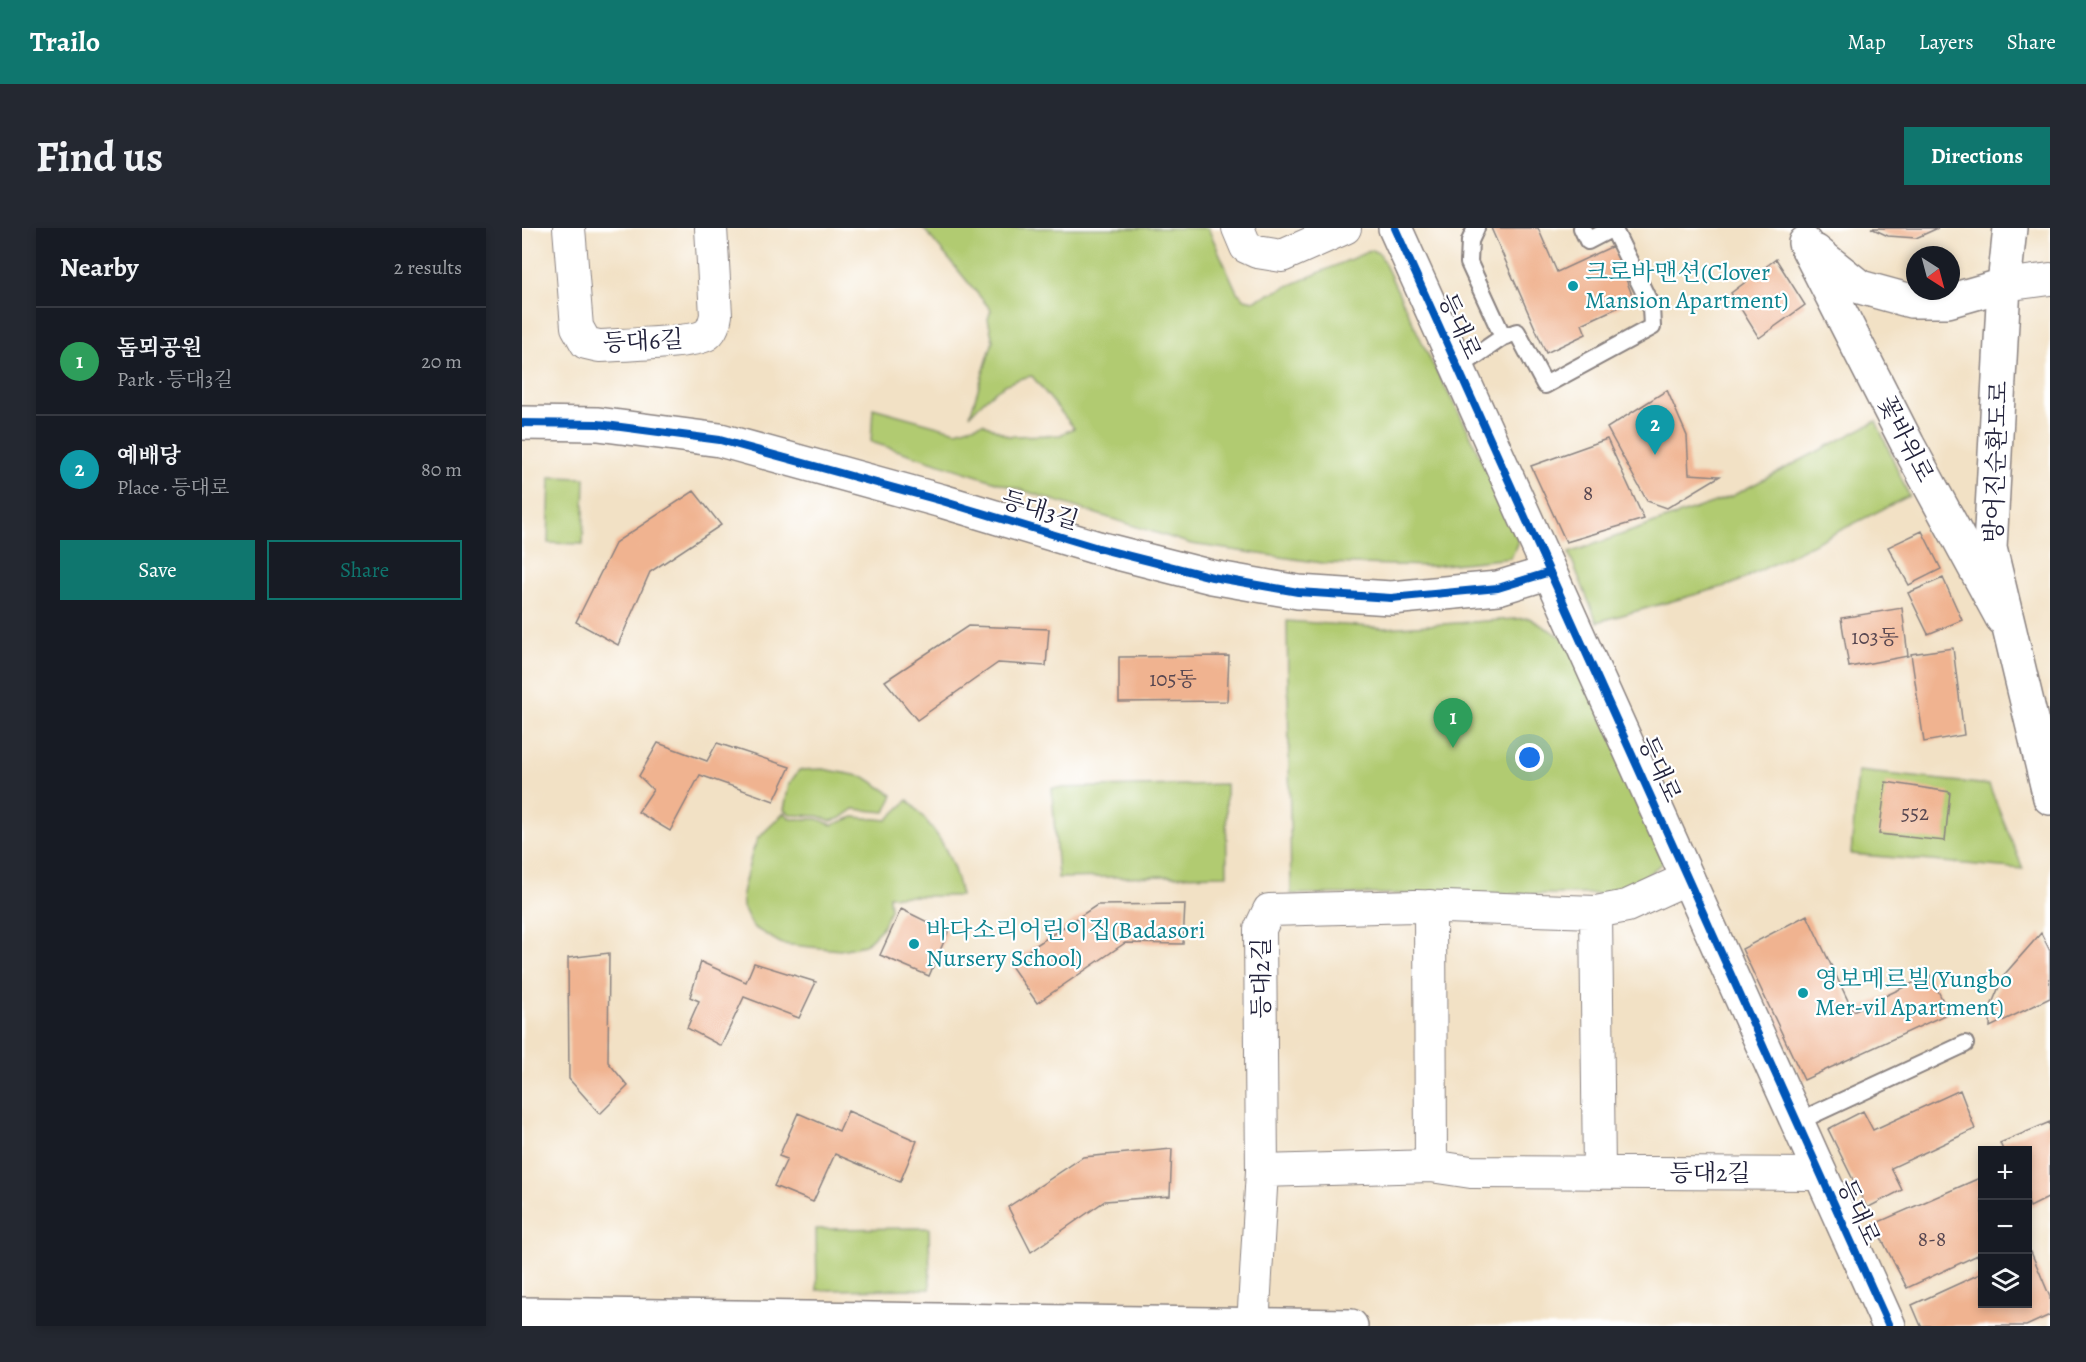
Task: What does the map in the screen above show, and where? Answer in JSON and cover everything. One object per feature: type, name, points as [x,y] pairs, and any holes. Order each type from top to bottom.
[{"type":"street","name":"등대6길","points":[[569,228],[577,327],[586,343],[599,346],[691,339],[707,335],[714,324],[716,315],[711,228]]},
{"type":"street","points":[[1238,228],[1246,247],[1257,252],[1282,256],[1345,228]]},
{"type":"street","name":"등대로","points":[[1395,228],[1889,1326]]},
{"type":"street","name":"방어진순환도로","points":[[2010,228],[2004,285],[1990,548],[2050,798]]},
{"type":"street","name":"꽃바위로","points":[[1800,235],[1860,287],[1911,301],[1948,301],[2004,285]]},
{"type":"street","name":"꽃바위로","points":[[1800,235],[1842,312],[1908,445],[2011,635]]},
{"type":"street","points":[[2004,285],[2050,279]]},
{"type":"street","name":"등대3길","points":[[522,423],[598,424],[720,440],[942,501],[1098,548],[1212,577],[1298,592],[1391,598],[1498,588],[1550,572]]},
{"type":"street","name":"등대2길","points":[[1253,1325],[1262,1171],[1260,929],[1269,910],[1430,906],[1596,912],[1627,906],[1688,878]]},
{"type":"street","points":[[1430,906],[1431,1166]]},
{"type":"street","points":[[1596,912],[1599,1173]]},
{"type":"street","name":"등대2길","points":[[1262,1171],[1431,1166],[1471,1172],[1821,1174]]},
{"type":"street","points":[[522,1314],[1351,1326]]},
{"type":"lane","points":[[1476,228],[1470,241],[1469,263],[1503,337]]},
{"type":"lane","points":[[1458,368],[1503,337],[1517,332],[1545,385],[1652,327],[1651,306],[1613,228],[1588,241],[1582,228]]},
{"type":"lane","points":[[1797,1122],[1965,1044]]},
{"type":"green space","points":[[923,228],[1208,228],[1237,292],[1245,299],[1253,301],[1372,250],[1380,254],[1432,363],[1468,430],[1518,541],[1511,558],[1432,566],[1322,563],[1191,544],[871,442],[873,408],[956,431],[983,423],[1008,436],[1060,435],[1074,428],[1032,376],[1005,385],[983,401],[970,415],[993,341],[988,319],[991,310]]},
{"type":"green space","points":[[1876,421],[1909,496],[1733,584],[1597,622],[1569,553],[1732,496]]},
{"type":"green space","points":[[550,477],[585,478],[583,544],[548,543]]},
{"type":"green space","points":[[1529,618],[1565,639],[1669,858],[1622,894],[1291,894],[1287,621],[1386,628]]},
{"type":"green space","points":[[823,769],[865,777],[893,795],[885,812],[854,809],[841,818],[831,821],[819,816],[792,815],[784,810],[789,784],[799,770]]},
{"type":"green space","points":[[1858,771],[1989,785],[2023,869],[1851,854]]},
{"type":"green space","points":[[1226,784],[1227,875],[1058,878],[1052,788]]},
{"type":"green space","points":[[908,800],[936,833],[953,867],[961,896],[889,896],[890,909],[881,929],[865,945],[840,950],[782,944],[753,927],[743,907],[742,893],[752,853],[758,838],[784,813],[791,819],[818,819],[832,825],[854,817],[887,820]]},
{"type":"green space","points":[[929,1228],[930,1289],[817,1290],[816,1229]]},
{"type":"building","name":"크로바맨션(Clover Mansion Apartment)","points":[[1491,228],[1538,228],[1557,272],[1613,246],[1634,300],[1582,324],[1586,334],[1546,353]]},
{"type":"building","points":[[1871,228],[1938,228],[1916,238],[1888,236]]},
{"type":"building","points":[[1776,259],[1805,305],[1759,338],[1731,293]]},
{"type":"building","points":[[1667,390],[1687,436],[1689,474],[1720,476],[1667,508],[1647,501],[1607,428]]},
{"type":"building","points":[[1607,439],[1644,519],[1566,542],[1531,466]]},
{"type":"building","points":[[694,491],[721,525],[650,572],[618,645],[576,622],[616,542]]},
{"type":"building","points":[[1922,531],[1941,569],[1909,585],[1888,547]]},
{"type":"building","points":[[1943,578],[1962,620],[1928,634],[1908,593]]},
{"type":"building","points":[[1902,608],[1908,656],[1849,667],[1841,618]]},
{"type":"building","points":[[968,626],[1049,629],[1046,666],[998,663],[917,720],[885,681]]},
{"type":"building","points":[[1953,648],[1964,735],[1924,742],[1911,654]]},
{"type":"building","points":[[1229,656],[1227,701],[1119,702],[1119,657]]},
{"type":"building","points":[[658,743],[707,761],[717,743],[790,767],[774,801],[700,775],[670,831],[638,812],[653,790],[639,776]]},
{"type":"building","points":[[1886,782],[1950,792],[1945,841],[1879,834]]},
{"type":"building","points":[[1185,904],[1183,944],[1125,943],[1037,1003],[1009,963],[1097,905]]},
{"type":"building","name":"바다소리어린이집(Badasori Nursery School)","points":[[901,909],[948,932],[929,976],[880,955]]},
{"type":"building","name":"영보메르빌(Yungbo Mer-vil Apartment)","points":[[1807,915],[1853,1011],[1930,975],[1949,1013],[1804,1080],[1742,949]]},
{"type":"building","points":[[2041,933],[2050,951],[2050,998],[1990,1027],[1991,1006],[2004,975]]},
{"type":"building","points":[[609,953],[608,1062],[628,1086],[600,1114],[569,1079],[568,958]]},
{"type":"building","points":[[701,962],[746,982],[754,963],[816,982],[799,1018],[744,997],[721,1046],[687,1028],[699,1001],[690,997]]},
{"type":"building","points":[[1960,1090],[1975,1129],[1891,1168],[1902,1190],[1867,1208],[1828,1129],[1863,1111],[1873,1130]]},
{"type":"building","points":[[848,1111],[917,1141],[900,1182],[835,1154],[813,1202],[774,1186],[787,1159],[779,1156],[798,1113],[839,1131]]},
{"type":"building","points":[[2050,1122],[2050,1197],[2032,1206],[2032,1146],[2001,1146],[2000,1143]]},
{"type":"building","points":[[1172,1149],[1170,1196],[1105,1201],[1031,1252],[1008,1207],[1083,1157]]},
{"type":"building","points":[[1978,1179],[1978,1255],[1907,1288],[1874,1224]]},
{"type":"building","points":[[2032,1254],[2050,1297],[2050,1315],[2026,1326],[1921,1326],[1912,1305],[1978,1275],[1978,1308],[2032,1308]]},
{"type":"cycle path","points":[[1395,228],[1889,1326]]},
{"type":"cycle path","points":[[522,423],[598,424],[720,440],[942,501],[1098,548],[1212,577],[1298,592],[1391,598],[1498,588],[1550,572]]},
{"type":"place","name":"크로바맨션(Clover Mansion Apartment)","points":[[1573,286]]},
{"type":"place","name":"예배당","points":[[1655,455]]},
{"type":"place","name":"돔뫼공원","points":[[1453,748]]},
{"type":"place","name":"바다소리어린이집(Badasori Nursery School)","points":[[914,944]]},
{"type":"place","name":"영보메르빌(Yungbo Mer-vil Apartment)","points":[[1803,993]]}]
